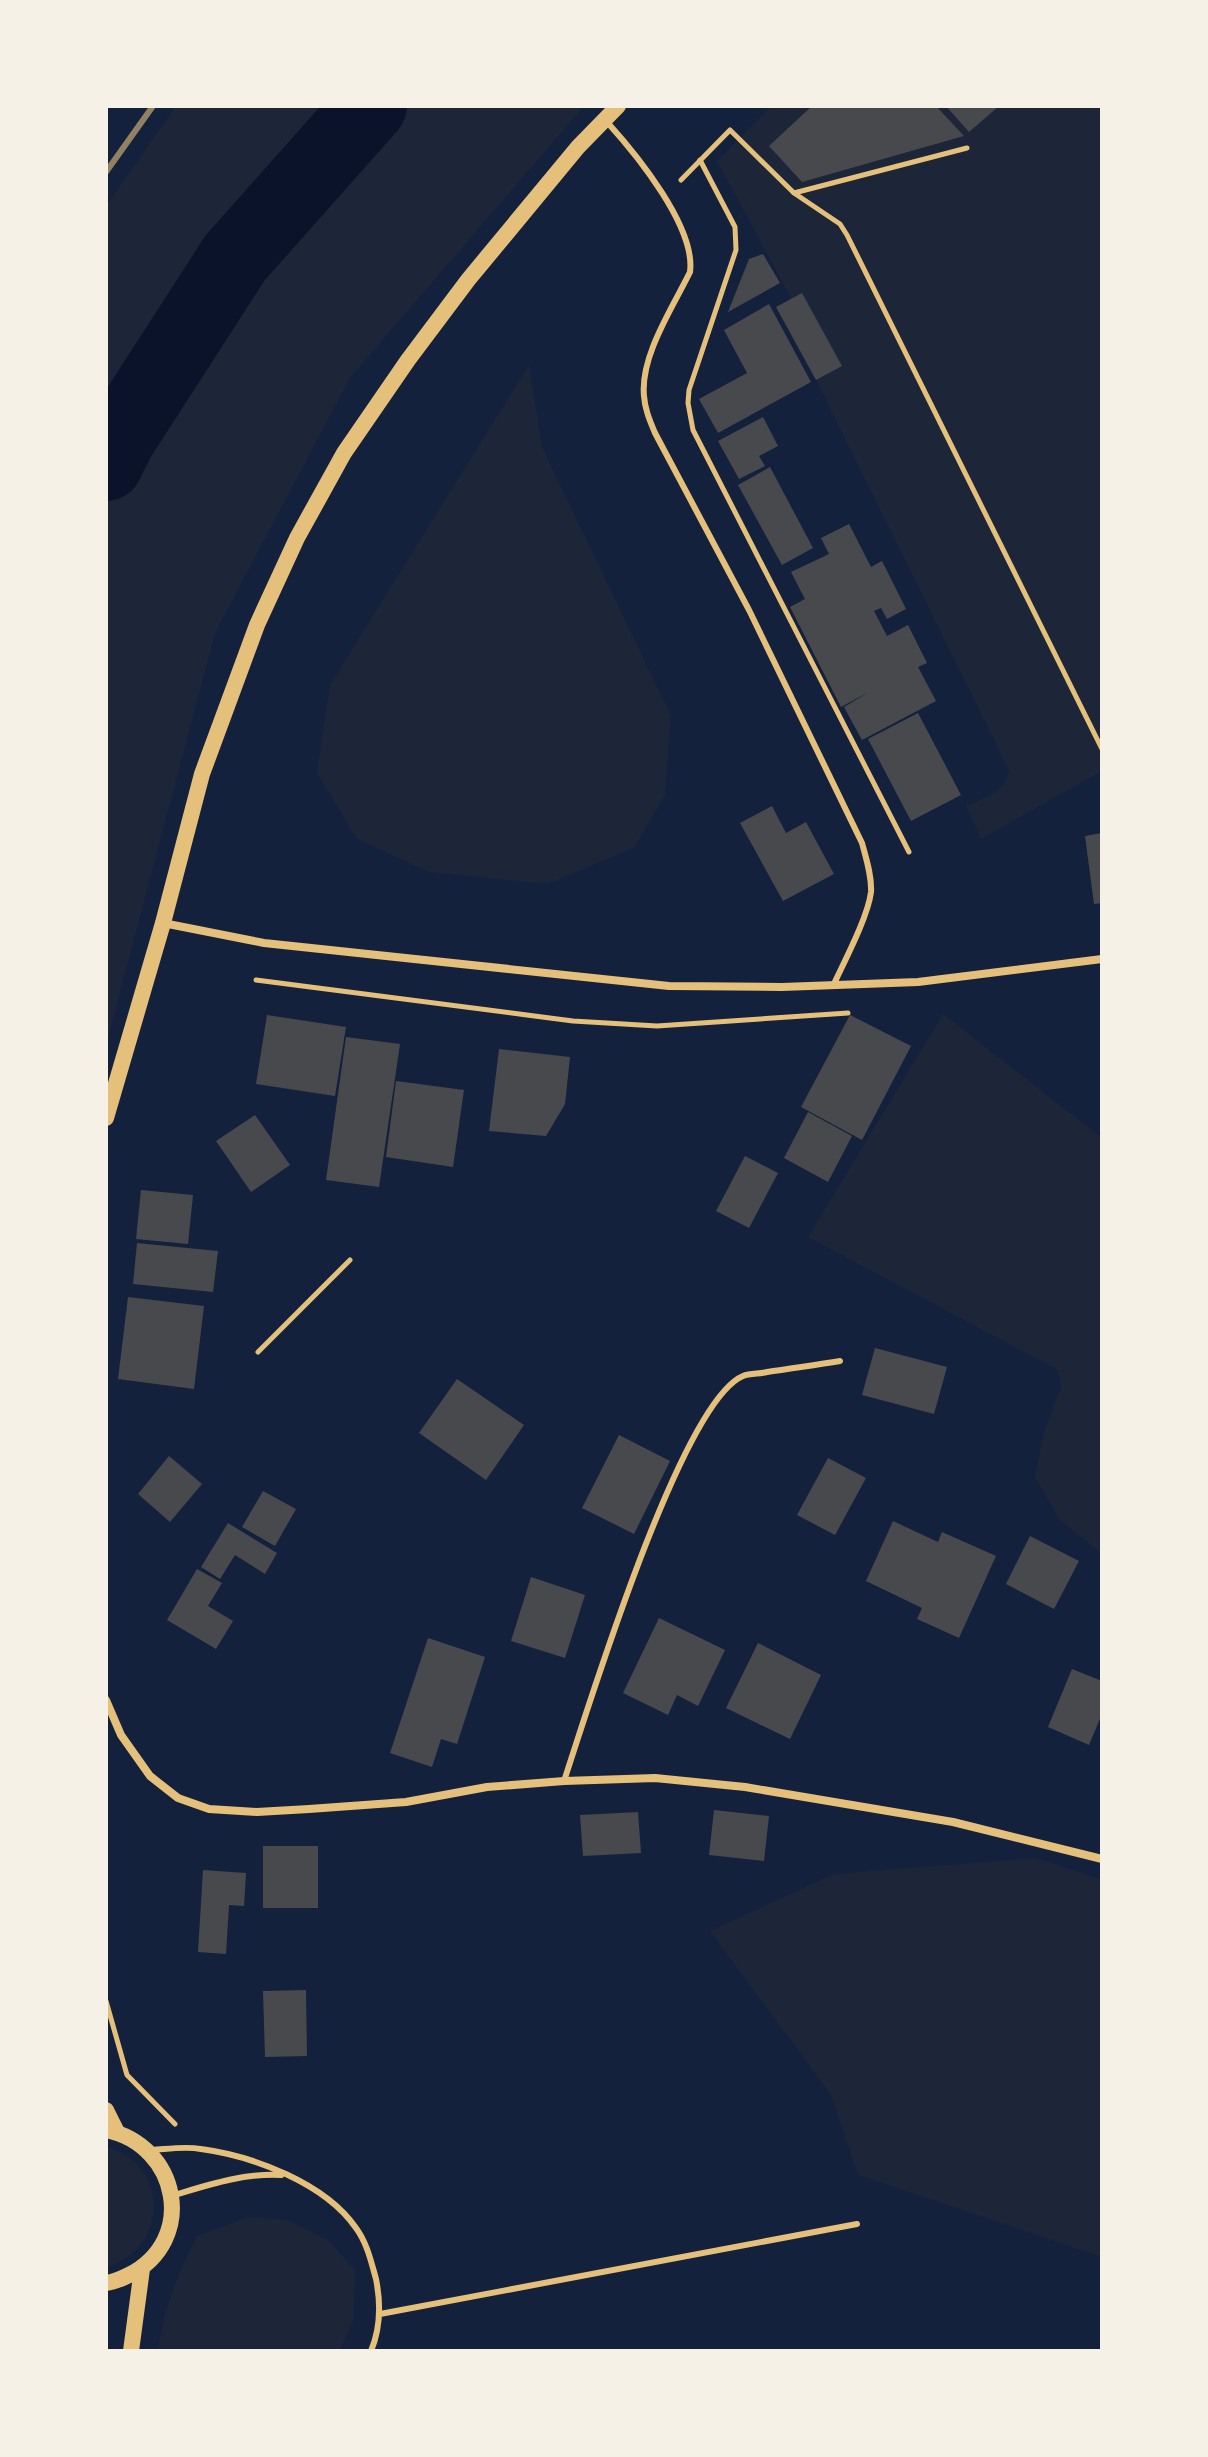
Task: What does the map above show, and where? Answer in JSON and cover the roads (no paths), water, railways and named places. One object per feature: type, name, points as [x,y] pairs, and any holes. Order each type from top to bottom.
[{"type":"main road","points":[[106,1118],[163,923],[202,774],[257,625],[297,538],[344,453],[408,360],[486,257],[578,147],[618,106]]},
{"type":"main road","points":[[106,2110],[112,2131],[134,2139],[159,2164],[167,2179],[172,2216],[167,2237],[142,2269],[106,2283]]},
{"type":"main road","points":[[131,2351],[142,2269]]},
{"type":"street","points":[[163,923],[264,943],[682,986],[833,986],[918,982],[1102,959]]},
{"type":"street","points":[[106,1700],[121,1735],[150,1776],[178,1798],[209,1809],[257,1812],[406,1802],[487,1787],[655,1778],[745,1787],[953,1822],[1102,1859]]},
{"type":"lane","points":[[605,119],[637,155],[682,228],[692,257],[690,272],[649,356],[644,375],[646,410],[655,433],[749,610],[862,843],[871,893],[833,986]]},
{"type":"lane","points":[[564,1781],[615,1626],[643,1553],[681,1463],[705,1417],[722,1392],[743,1376],[840,1361]]},
{"type":"lane","points":[[148,2150],[198,2148],[243,2158],[289,2176],[335,2204],[356,2228],[370,2255],[379,2293],[380,2314],[371,2351]]},
{"type":"lane","points":[[171,2196],[240,2177],[264,2174],[289,2176]]},
{"type":"lane","points":[[380,2314],[857,2224]]},
{"type":"waterway","points":[[106,464],[119,438],[235,258],[370,106]]},
{"type":"railway","points":[[106,172],[153,106]]}]
